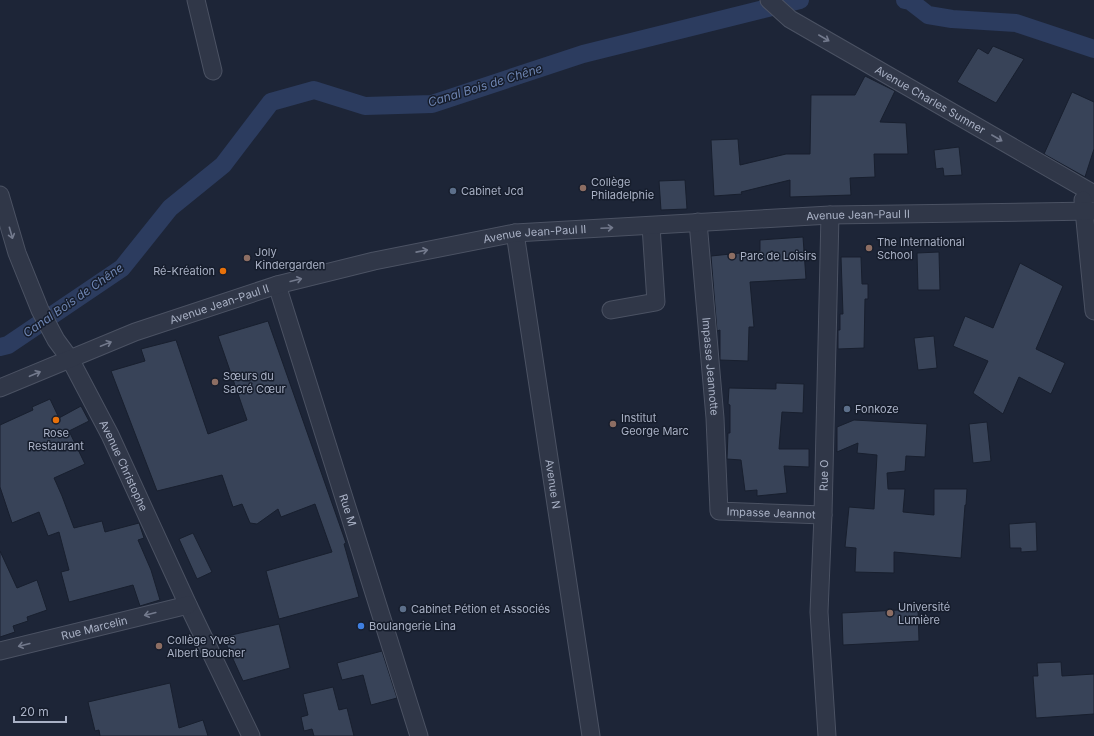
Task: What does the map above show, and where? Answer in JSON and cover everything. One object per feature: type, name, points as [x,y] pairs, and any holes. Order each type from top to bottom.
[{"type":"street","points":[[196,0],[213,71]]},
{"type":"street","name":"Avenue Charles Sumner","points":[[769,0],[790,19],[1087,190]]},
{"type":"street","points":[[1087,190],[1094,311]]},
{"type":"street","name":"Avenue Christophe","points":[[0,195],[17,253],[40,310],[56,340],[70,359],[110,435],[250,736]]},
{"type":"street","name":"Avenue Jean-Paul II","points":[[0,388],[135,332],[277,285],[374,260],[515,233],[830,215],[1089,211]]},
{"type":"street","name":"Rue O","points":[[827,736],[818,612],[823,515],[830,215]]},
{"type":"street","name":"Impasse Jeannotte","points":[[698,222],[715,418],[719,511]]},
{"type":"street","points":[[611,310],[656,302],[651,226]]},
{"type":"street","name":"Avenue N","points":[[515,233],[591,736]]},
{"type":"street","name":"Rue M","points":[[277,285],[419,736]]},
{"type":"street","name":"Impasse Jeannot","points":[[719,511],[823,515]]},
{"type":"street","name":"Rue Marcelin","points":[[0,651],[188,605]]},
{"type":"building","points":[[993,46],[1024,59],[996,103],[957,82],[978,48],[988,54]]},
{"type":"building","points":[[865,76],[895,91],[880,122],[906,123],[908,154],[874,154],[875,177],[850,178],[851,195],[790,197],[790,180],[741,192],[742,194],[714,196],[711,140],[738,139],[740,165],[786,154],[810,154],[811,95],[855,95]]},
{"type":"building","points":[[1072,92],[1094,102],[1094,149],[1085,177],[1044,154]]},
{"type":"building","points":[[959,147],[962,175],[944,176],[943,168],[936,169],[934,150]]},
{"type":"building","points":[[685,180],[687,209],[661,210],[659,181]]},
{"type":"building","points":[[803,237],[806,279],[750,282],[754,327],[749,327],[748,361],[720,360],[720,330],[717,331],[711,256],[760,251],[760,240]]},
{"type":"building","points":[[939,252],[940,290],[918,290],[917,253]]},
{"type":"building","points":[[841,257],[861,257],[862,284],[868,284],[868,299],[865,299],[864,348],[838,349],[840,314],[843,314]]},
{"type":"building","points":[[1020,263],[1063,286],[1036,349],[1065,363],[1051,394],[1019,377],[1003,414],[973,393],[988,361],[953,346],[965,316],[993,328]]},
{"type":"building","points":[[268,321],[346,543],[344,544],[359,597],[279,619],[266,571],[332,552],[315,504],[281,517],[278,509],[257,524],[250,523],[242,504],[233,507],[222,475],[157,491],[111,371],[145,361],[141,349],[176,340],[208,434],[247,420],[218,336]]},
{"type":"building","points":[[934,336],[937,368],[918,370],[914,338]]},
{"type":"building","points":[[776,383],[804,384],[803,413],[782,412],[779,449],[809,449],[809,467],[784,466],[787,493],[757,496],[757,490],[745,491],[741,460],[727,459],[728,433],[730,433],[730,405],[728,404],[729,388],[776,389]]},
{"type":"building","points":[[50,399],[59,418],[81,406],[89,421],[69,431],[85,464],[54,478],[74,528],[102,521],[105,532],[139,523],[144,538],[138,540],[151,570],[160,600],[140,606],[133,585],[69,602],[61,572],[69,570],[59,532],[48,536],[39,512],[12,523],[0,487],[0,425],[33,410],[32,407]]},
{"type":"building","points":[[854,420],[927,424],[925,457],[906,456],[905,471],[887,473],[888,489],[905,489],[903,512],[934,515],[934,489],[967,489],[961,558],[894,552],[894,573],[855,572],[856,548],[845,547],[849,507],[874,509],[877,455],[857,453],[858,443],[837,452],[837,427]]},
{"type":"building","points":[[987,422],[991,461],[973,463],[969,424]]},
{"type":"building","points":[[1036,522],[1037,551],[1021,552],[1021,548],[1010,548],[1009,524]]},
{"type":"building","points":[[193,533],[212,572],[197,579],[179,539]]},
{"type":"building","points":[[0,551],[17,588],[37,580],[47,610],[27,617],[28,621],[13,626],[15,632],[0,637]]},
{"type":"building","points":[[918,609],[919,641],[843,645],[842,613]]},
{"type":"building","points":[[279,624],[290,668],[243,681],[223,637]]},
{"type":"building","points":[[382,651],[397,698],[371,705],[363,675],[342,680],[337,663]]},
{"type":"building","points":[[1061,662],[1062,676],[1094,674],[1094,714],[1036,718],[1033,676],[1038,676],[1037,663]]},
{"type":"building","points":[[170,683],[179,728],[203,720],[208,736],[100,736],[99,730],[95,731],[88,702]]},
{"type":"building","points":[[333,687],[339,710],[347,708],[354,736],[314,736],[312,729],[304,731],[301,717],[308,715],[303,694]]},
{"type":"waterway","name":"Canal Bois de Chêne","points":[[0,347],[8,345],[122,268],[170,208],[223,165],[271,102],[314,90],[365,106],[432,104],[583,54],[800,0]]},
{"type":"waterway","name":"Canal Bois de Chêne","points":[[905,0],[910,1],[928,15],[952,19],[1016,23],[1094,49]]},
{"type":"place","name":"Collège Philadelphie","points":[[583,188]]},
{"type":"place","name":"Cabinet Jcd","points":[[453,191]]},
{"type":"place","name":"The International School","points":[[869,248]]},
{"type":"place","name":"Parc de Loisirs","points":[[732,256]]},
{"type":"place","name":"Joly Kindergarden","points":[[247,258]]},
{"type":"place","name":"Ré-Kréation","points":[[223,271]]},
{"type":"place","name":"Sœurs du Sacré Cœur","points":[[215,382]]},
{"type":"place","name":"Fonkoze","points":[[847,409]]},
{"type":"place","name":"Rose Restaurant","points":[[56,420]]},
{"type":"place","name":"Institut George Marc","points":[[613,424]]},
{"type":"place","name":"Cabinet Pétion et Associés","points":[[403,609]]},
{"type":"place","name":"Université Lumière","points":[[890,613]]},
{"type":"place","name":"Boulangerie Lina","points":[[361,626]]},
{"type":"place","name":"Collège Yves Albert Boucher","points":[[159,646]]}]
